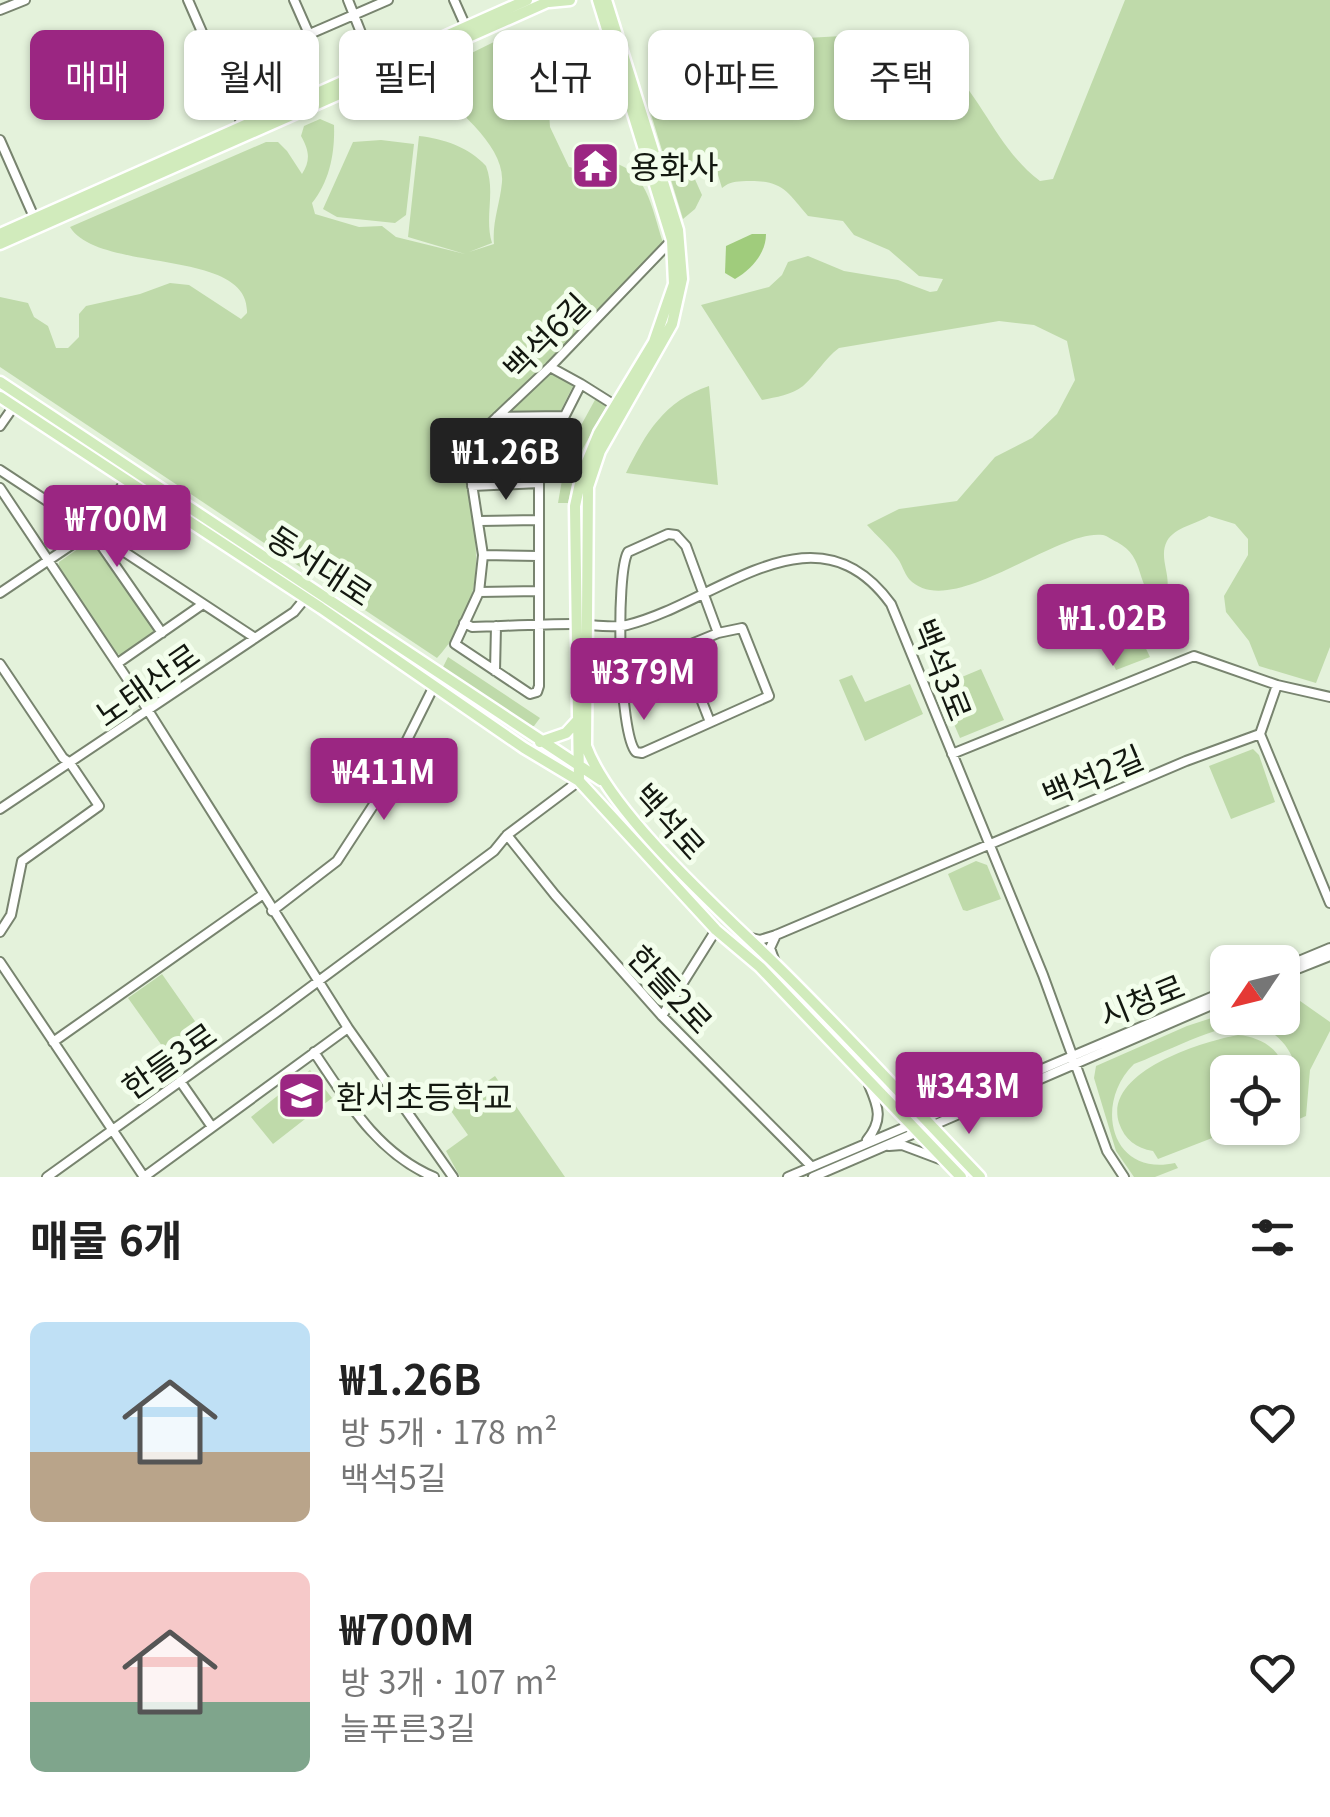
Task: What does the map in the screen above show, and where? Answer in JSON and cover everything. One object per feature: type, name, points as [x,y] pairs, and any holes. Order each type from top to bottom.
[{"type":"main road","points":[[459,30],[528,0]]},
{"type":"main road","points":[[0,234],[36,223],[550,1],[570,0]]},
{"type":"main road","points":[[590,0],[602,20]]},
{"type":"main road","name":"백석로","points":[[602,0],[602,20],[672,240],[674,284],[654,342],[600,433],[582,474],[575,506],[586,746],[612,791],[747,937],[980,1177]]},
{"type":"main road","name":"백석로","points":[[602,0],[615,28],[678,230],[682,279],[672,324],[600,451],[591,474],[580,624],[580,780],[716,930],[760,967],[961,1177]]},
{"type":"main road","points":[[614,0],[615,28]]},
{"type":"main road","points":[[0,244],[36,223],[339,84]]},
{"type":"main road","name":"동서대로","points":[[0,382],[309,594],[524,748],[580,780]]},
{"type":"main road","name":"동서대로","points":[[0,397],[582,766],[612,791]]},
{"type":"main road","points":[[540,742],[566,733],[577,721]]},
{"type":"main road","points":[[582,766],[586,746]]},
{"type":"street","points":[[0,10],[25,0]]},
{"type":"street","points":[[188,0],[201,30]]},
{"type":"street","points":[[294,0],[307,30]]},
{"type":"street","points":[[348,0],[360,30]]},
{"type":"street","points":[[318,30],[388,0]]},
{"type":"street","points":[[454,0],[466,27]]},
{"type":"street","points":[[240,120],[243,126]]},
{"type":"street","points":[[0,140],[36,223]]},
{"type":"street","name":"백석6길","points":[[470,452],[476,437],[550,367],[672,240]]},
{"type":"street","points":[[550,367],[616,406]]},
{"type":"street","points":[[548,449],[470,452],[483,555],[479,592],[454,644],[530,694],[537,692],[539,483],[548,449],[581,384]]},
{"type":"street","points":[[0,426],[14,406]]},
{"type":"street","points":[[497,417],[564,416]]},
{"type":"street","points":[[0,470],[254,638]]},
{"type":"street","points":[[0,576],[4,590],[92,531],[126,480]]},
{"type":"street","points":[[472,486],[539,483]]},
{"type":"street","points":[[0,488],[118,663],[348,1028],[453,1177]]},
{"type":"street","points":[[480,521],[538,520]]},
{"type":"street","points":[[92,531],[162,632]]},
{"type":"street","points":[[623,672],[742,628],[769,696],[642,753],[636,752],[628,738],[623,672],[625,554],[668,534],[676,534],[686,546],[718,634]]},
{"type":"street","points":[[483,555],[538,556]]},
{"type":"street","name":"백석3로","points":[[464,623],[472,627],[621,626],[769,566],[805,557],[837,560],[858,570],[891,604],[1043,975],[1107,1151],[1124,1177]]},
{"type":"street","points":[[479,592],[538,591]]},
{"type":"street","name":"노태산로","points":[[0,809],[294,612],[309,594]]},
{"type":"street","points":[[118,663],[204,604]]},
{"type":"street","points":[[495,671],[496,626]]},
{"type":"street","points":[[682,650],[710,722]]},
{"type":"street","points":[[952,754],[1194,656],[1277,685],[1330,697]]},
{"type":"street","points":[[0,664],[100,806],[22,861],[11,915],[0,932]]},
{"type":"street","points":[[1277,685],[1260,734],[1330,902]]},
{"type":"street","points":[[272,911],[338,861],[378,798],[434,686]]},
{"type":"street","name":"백석2길","points":[[747,937],[760,940],[776,935],[1186,761],[1260,734]]},
{"type":"street","name":"한들3로","points":[[46,1177],[318,982],[494,851],[507,835],[580,780]]},
{"type":"street","name":"한들2로","points":[[507,835],[662,1016],[812,1166]]},
{"type":"street","points":[[53,1042],[262,895]]},
{"type":"street","points":[[662,1016],[716,930]]},
{"type":"street","points":[[776,935],[770,948],[776,966]]},
{"type":"street","points":[[1300,963],[1330,948]]},
{"type":"street","points":[[1300,966],[1330,956]]},
{"type":"street","points":[[0,962],[144,1177],[348,1028]]},
{"type":"street","name":"시청로","points":[[911,1127],[1210,1001]]},
{"type":"street","points":[[314,1052],[365,1126],[406,1164],[434,1177]]},
{"type":"street","points":[[180,1081],[212,1127]]},
{"type":"street","points":[[865,1143],[880,1120],[868,1081]]},
{"type":"street","points":[[788,1177],[911,1127]]},
{"type":"street","points":[[813,1177],[880,1147],[911,1127]]},
{"type":"street","points":[[880,1147],[902,1145],[947,1163]]},
{"type":"shaded area","points":[[1125,0],[1330,0],[1330,647],[1316,683],[1259,666],[1249,641],[1226,612],[1224,596],[1248,555],[1248,539],[1235,524],[1209,516],[1181,529],[1167,541],[1167,588],[1158,601],[1146,588],[1133,556],[1103,535],[1059,545],[976,583],[950,590],[927,589],[909,579],[894,554],[867,525],[899,509],[957,501],[995,457],[1032,438],[1057,414],[1075,380],[1067,341],[1034,325],[999,321],[839,348],[799,389],[762,400],[701,305],[769,287],[782,275],[788,262],[808,256],[844,271],[898,280],[930,292],[937,291],[943,279],[919,276],[889,250],[854,235],[843,221],[808,216],[776,185],[746,181],[722,188],[715,165],[709,159],[697,158],[689,166],[702,195],[695,209],[683,219],[653,120],[814,120],[814,38],[834,36],[834,120],[969,120],[969,91],[1025,168],[1040,181],[1053,179]]},
{"type":"shaded area","points":[[493,42],[493,120],[550,120],[569,167],[586,171],[599,160],[627,169],[637,177],[650,200],[663,242],[546,366],[471,436],[461,457],[475,537],[474,587],[455,635],[437,658],[0,367],[0,297],[28,303],[34,317],[48,326],[56,348],[68,348],[79,337],[79,314],[86,306],[170,283],[189,285],[241,319],[247,313],[241,292],[225,278],[200,269],[110,251],[86,241],[70,227],[266,142],[278,142],[302,174],[308,160],[301,136],[304,126],[320,119],[334,125],[334,135],[327,176],[312,203],[315,214],[359,227],[382,226],[396,237],[465,254],[408,237],[419,136],[428,137],[464,149],[486,166],[492,243],[469,252],[494,244],[501,168],[487,141],[468,120],[473,120],[473,52]]},
{"type":"shaded area","points":[[353,142],[414,144],[406,215],[395,223],[337,217],[323,209]]},
{"type":"shaded area","points":[[752,234],[766,234],[764,248],[735,279],[725,273],[726,246]]},
{"type":"shaded area","points":[[551,371],[570,380],[573,386],[559,414],[512,414],[514,404]]},
{"type":"shaded area","points":[[709,386],[718,485],[626,473],[658,420],[680,400]]},
{"type":"shaded area","points":[[596,398],[606,407],[577,459],[568,503],[558,503],[567,451]]},
{"type":"shaded area","points":[[88,542],[95,542],[154,628],[154,633],[123,655],[116,654],[58,568],[59,562]]},
{"type":"shaded area","points":[[1124,603],[1150,657],[1116,670],[1090,616]]},
{"type":"shaded area","points":[[448,657],[540,718],[534,726],[528,726],[442,669]]},
{"type":"shaded area","points":[[981,669],[1004,720],[960,738],[938,687]]},
{"type":"shaded area","points":[[852,675],[865,702],[910,684],[923,714],[865,741],[839,680]]},
{"type":"shaded area","points":[[1253,749],[1259,755],[1275,802],[1231,819],[1209,766]]},
{"type":"shaded area","points":[[976,861],[987,865],[1001,899],[967,911],[963,910],[948,874]]},
{"type":"shaded area","points":[[162,974],[199,1027],[165,1050],[128,998]]},
{"type":"shaded area","points":[[1300,1001],[1330,1022],[1330,1031],[1310,1070],[1306,1116],[1300,1119],[1300,1055],[1291,1055],[1275,1035],[1300,1035]]},
{"type":"shaded area","points":[[1210,1019],[1210,1032],[1134,1064],[1121,1080],[1114,1098],[1115,1134],[1123,1148],[1136,1159],[1153,1164],[1175,1163],[1178,1168],[1155,1177],[1134,1177],[1116,1151],[1094,1078],[1096,1066]]},
{"type":"shaded area","points":[[1238,1035],[1261,1041],[1278,1055],[1210,1055],[1210,1139],[1158,1159],[1153,1151],[1128,1139],[1119,1123],[1118,1105],[1126,1089],[1140,1075],[1159,1062]]},
{"type":"shaded area","points":[[310,1070],[332,1098],[273,1144],[251,1117]]},
{"type":"shaded area","points":[[495,1076],[565,1177],[460,1177],[446,1151],[468,1135],[449,1108]]},
{"type":"place","name":"용화사","points":[[595,165]]},
{"type":"place","name":"환서초등학교","points":[[301,1095]]}]
